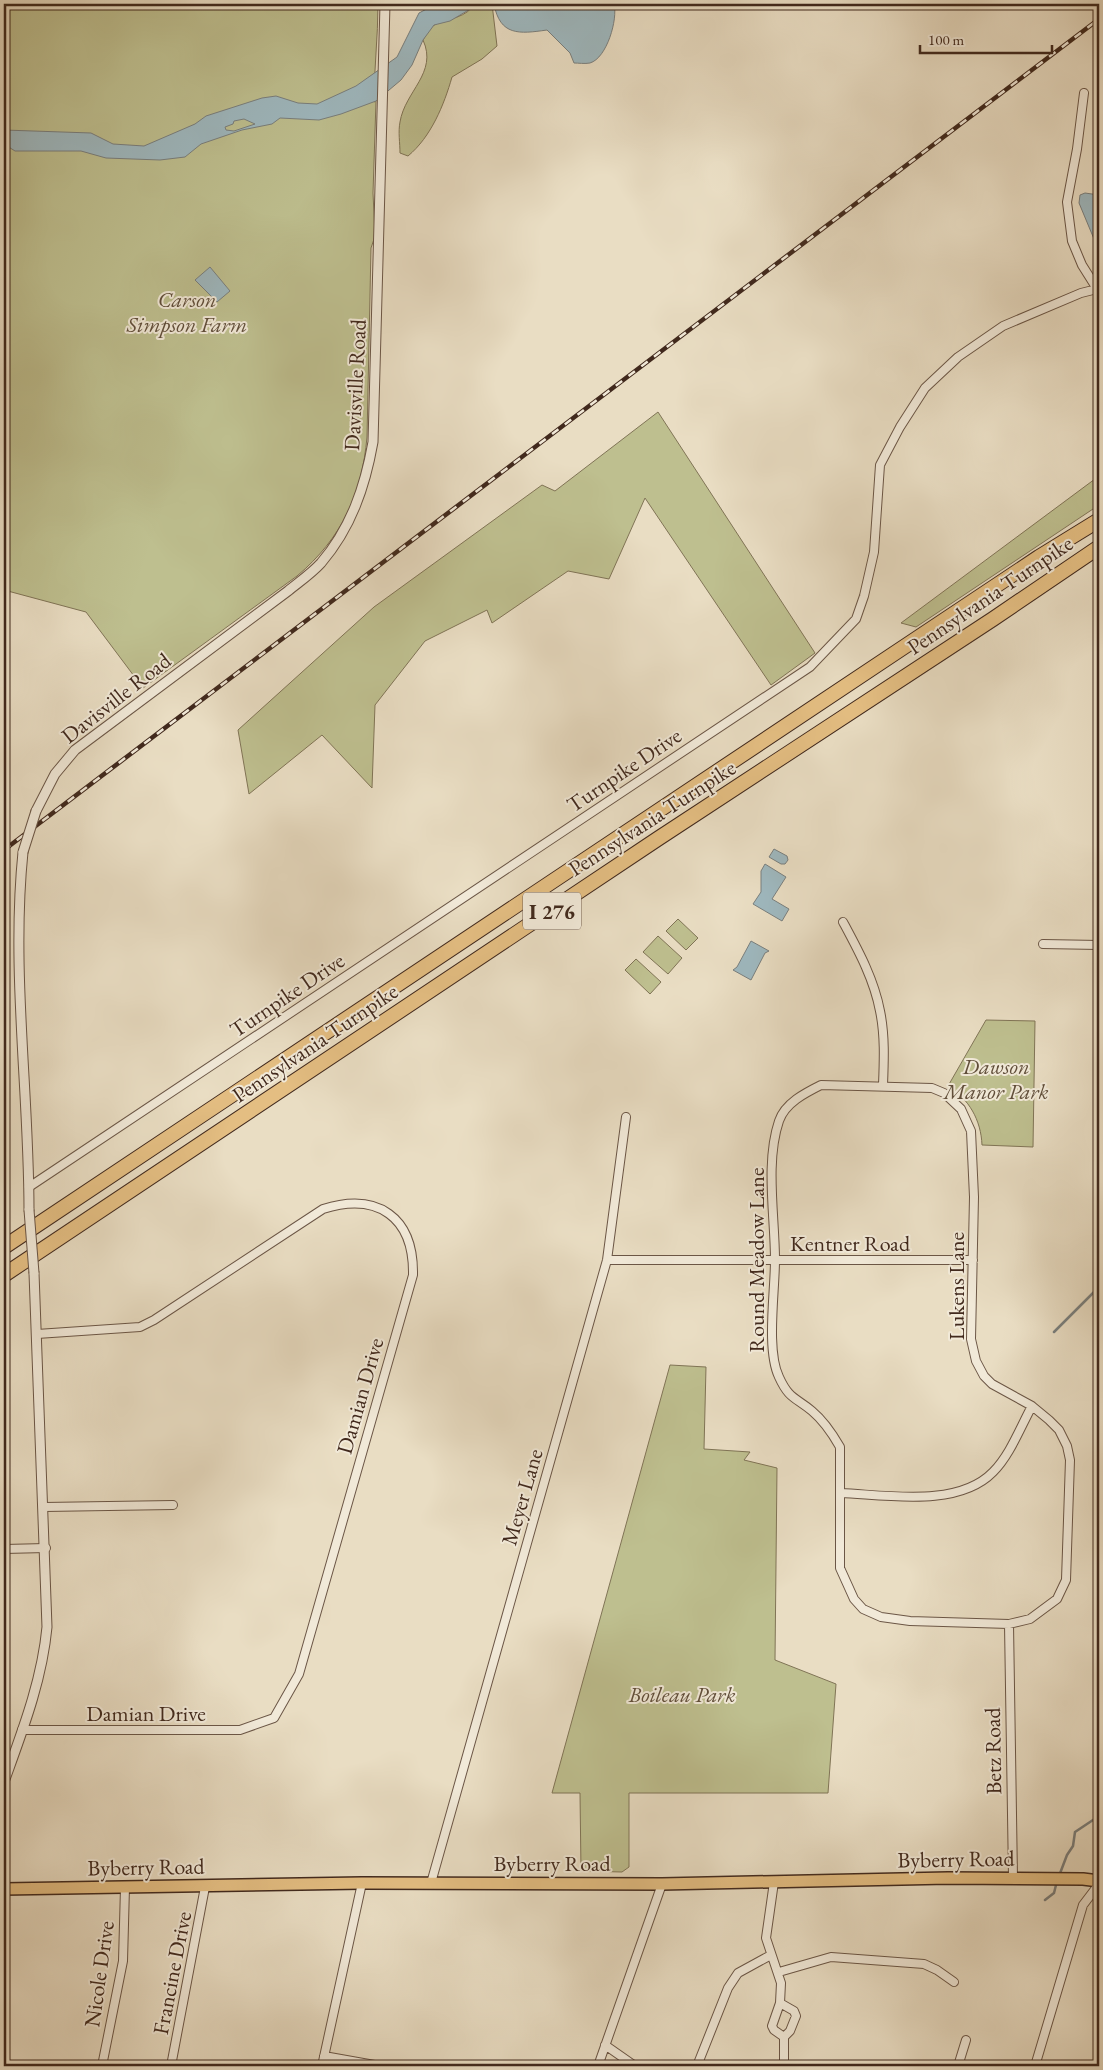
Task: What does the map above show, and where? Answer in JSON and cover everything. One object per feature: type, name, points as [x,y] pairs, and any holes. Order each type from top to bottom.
[{"type":"highway","name":"Pennsylvania Turnpike","points":[[4,1247],[1023,568],[1099,520]]},
{"type":"highway","name":"Pennsylvania Turnpike","points":[[4,1274],[651,844],[993,620],[1099,547]]},
{"type":"main road","name":"Byberry Road","points":[[4,1889],[362,1883],[662,1884],[1013,1878],[1099,1882]]},
{"type":"street","name":"Davisville Road","points":[[4,1782],[22,1730],[45,1652],[47,1627],[46,1548],[34,1273],[29,1210],[20,957],[19,886],[23,852],[36,811],[55,774],[75,750],[320,564],[344,531],[358,503],[367,475],[374,442],[385,4]]},
{"type":"street","points":[[1084,93],[1078,149],[1067,202],[1072,242],[1082,265],[1098,291]]},
{"type":"street","name":"Turnpike Drive","points":[[29,1188],[810,667],[856,619],[864,596],[874,552],[880,465],[900,427],[925,388],[958,357],[1003,326],[1081,293],[1098,291]]},
{"type":"street","points":[[843,922],[873,986],[880,1011],[884,1039],[883,1085]]},
{"type":"street","points":[[1043,944],[1099,945]]},
{"type":"street","name":"Round Meadow Lane","points":[[883,1085],[821,1085],[804,1093],[789,1106],[779,1119],[773,1143],[775,1260],[772,1357],[778,1376],[790,1396],[812,1411],[831,1430],[840,1447],[840,1568],[854,1599],[863,1608],[881,1617],[910,1621],[1009,1624]]},
{"type":"street","name":"Lukens Lane","points":[[883,1085],[932,1088],[944,1092],[961,1109],[970,1131],[974,1197],[971,1338],[976,1361],[984,1376],[992,1384],[1032,1406],[1059,1430],[1070,1460],[1066,1580],[1057,1599],[1043,1611],[1030,1619],[1009,1624]]},
{"type":"street","name":"Meyer Lane","points":[[431,1883],[607,1260],[626,1117]]},
{"type":"street","name":"Damian Drive","points":[[22,1730],[240,1730],[274,1718],[299,1674],[413,1275],[413,1255],[406,1236],[396,1220],[380,1208],[359,1202],[343,1203],[323,1209],[154,1320],[140,1327],[37,1334]]},
{"type":"street","name":"Kentner Road","points":[[607,1260],[973,1260]]},
{"type":"street","points":[[841,1493],[935,1496],[953,1494],[970,1488],[993,1472],[1004,1457],[1032,1406]]},
{"type":"street","points":[[44,1507],[173,1505]]},
{"type":"street","points":[[4,1549],[46,1548]]},
{"type":"street","name":"Betz Road","points":[[1009,1624],[1013,1878]]},
{"type":"street","points":[[774,1882],[773,1902],[766,1938],[779,1972],[780,2003],[772,2026],[774,2030],[784,2037]]},
{"type":"street","points":[[1035,2066],[1083,1905],[1099,1882]]},
{"type":"street","points":[[322,2066],[362,1883]]},
{"type":"street","points":[[598,2066],[662,1884]]},
{"type":"street","name":"Francine Drive","points":[[171,2066],[205,1887]]},
{"type":"street","name":"Nicole Drive","points":[[102,2066],[123,1961],[125,1888]]},
{"type":"street","points":[[697,2066],[728,1988],[738,1973],[771,1955]]},
{"type":"street","points":[[779,1972],[831,1957],[924,1964],[937,1970],[954,1982]]},
{"type":"street","points":[[780,2003],[794,2012],[796,2016],[790,2032],[784,2037]]},
{"type":"street","points":[[784,2037],[784,2066]]},
{"type":"street","points":[[958,2066],[966,2040]]},
{"type":"street","points":[[605,2045],[635,2066]]},
{"type":"street","points":[[324,2056],[380,2066]]},
{"type":"green space","name":"Carson Simpson Farm","points":[[4,4],[378,4],[374,102],[376,101],[373,193],[375,236],[371,248],[367,437],[355,496],[338,530],[313,561],[297,576],[143,688],[86,612],[4,590]]},
{"type":"green space","points":[[474,4],[492,4],[497,46],[482,59],[452,77],[441,109],[430,130],[408,156],[400,153],[399,126],[403,111],[424,72],[427,52],[423,40],[434,25],[463,15]]},
{"type":"green space","points":[[658,412],[815,653],[771,685],[645,498],[609,579],[568,571],[492,623],[487,610],[425,641],[375,705],[372,788],[322,735],[249,794],[238,730],[374,607],[542,485],[555,491]]},
{"type":"green space","points":[[1099,476],[1099,505],[916,627],[901,623]]},
{"type":"green space","points":[[678,919],[698,938],[686,950],[666,931]]},
{"type":"green space","points":[[658,936],[682,958],[668,974],[643,952]]},
{"type":"green space","points":[[636,959],[661,982],[650,994],[625,970]]},
{"type":"green space","name":"Dawson Manor Park","points":[[986,1020],[1035,1021],[1033,1147],[982,1145],[979,1127],[968,1104],[948,1086]]},
{"type":"green space","name":"Boileau Park","points":[[670,1365],[706,1367],[704,1449],[750,1452],[744,1460],[777,1468],[775,1660],[836,1684],[828,1793],[629,1793],[629,1867],[622,1872],[581,1871],[580,1793],[552,1793]]},
{"type":"water","points":[[436,4],[474,4],[472,8],[450,21],[434,25],[423,40],[412,65],[401,80],[376,101],[341,114],[319,120],[280,118],[272,124],[242,130],[201,144],[185,157],[160,160],[106,158],[81,151],[15,151],[4,144],[4,130],[91,133],[113,144],[144,146],[195,124],[206,116],[262,98],[276,96],[298,103],[317,104],[356,86],[397,57],[419,13]],"holes":[[[244,119],[255,124],[234,131],[226,130],[225,127],[233,124],[234,121]]]},
{"type":"water","points":[[494,4],[614,4],[613,28],[606,46],[596,60],[590,63],[574,63],[570,53],[547,30],[520,32],[506,27],[501,22]]},
{"type":"water","points":[[1085,193],[1099,195],[1099,251],[1079,203],[1080,195]]},
{"type":"water","points":[[210,267],[230,291],[217,302],[195,280]]},
{"type":"water","points":[[774,849],[787,856],[788,860],[785,864],[781,864],[769,857]]},
{"type":"water","points":[[765,864],[786,877],[772,899],[789,909],[782,921],[753,904],[761,892],[761,871]]},
{"type":"water","points":[[751,941],[769,951],[765,953],[751,980],[733,970],[737,967]]},
{"type":"waterway","points":[[1054,1332],[1099,1287]]},
{"type":"waterway","points":[[1059,1876],[1067,1855],[1073,1846],[1075,1832],[1099,1816]]},
{"type":"waterway","points":[[1045,1900],[1054,1893],[1057,1881]]},
{"type":"railway","points":[[4,850],[1099,19]]}]
